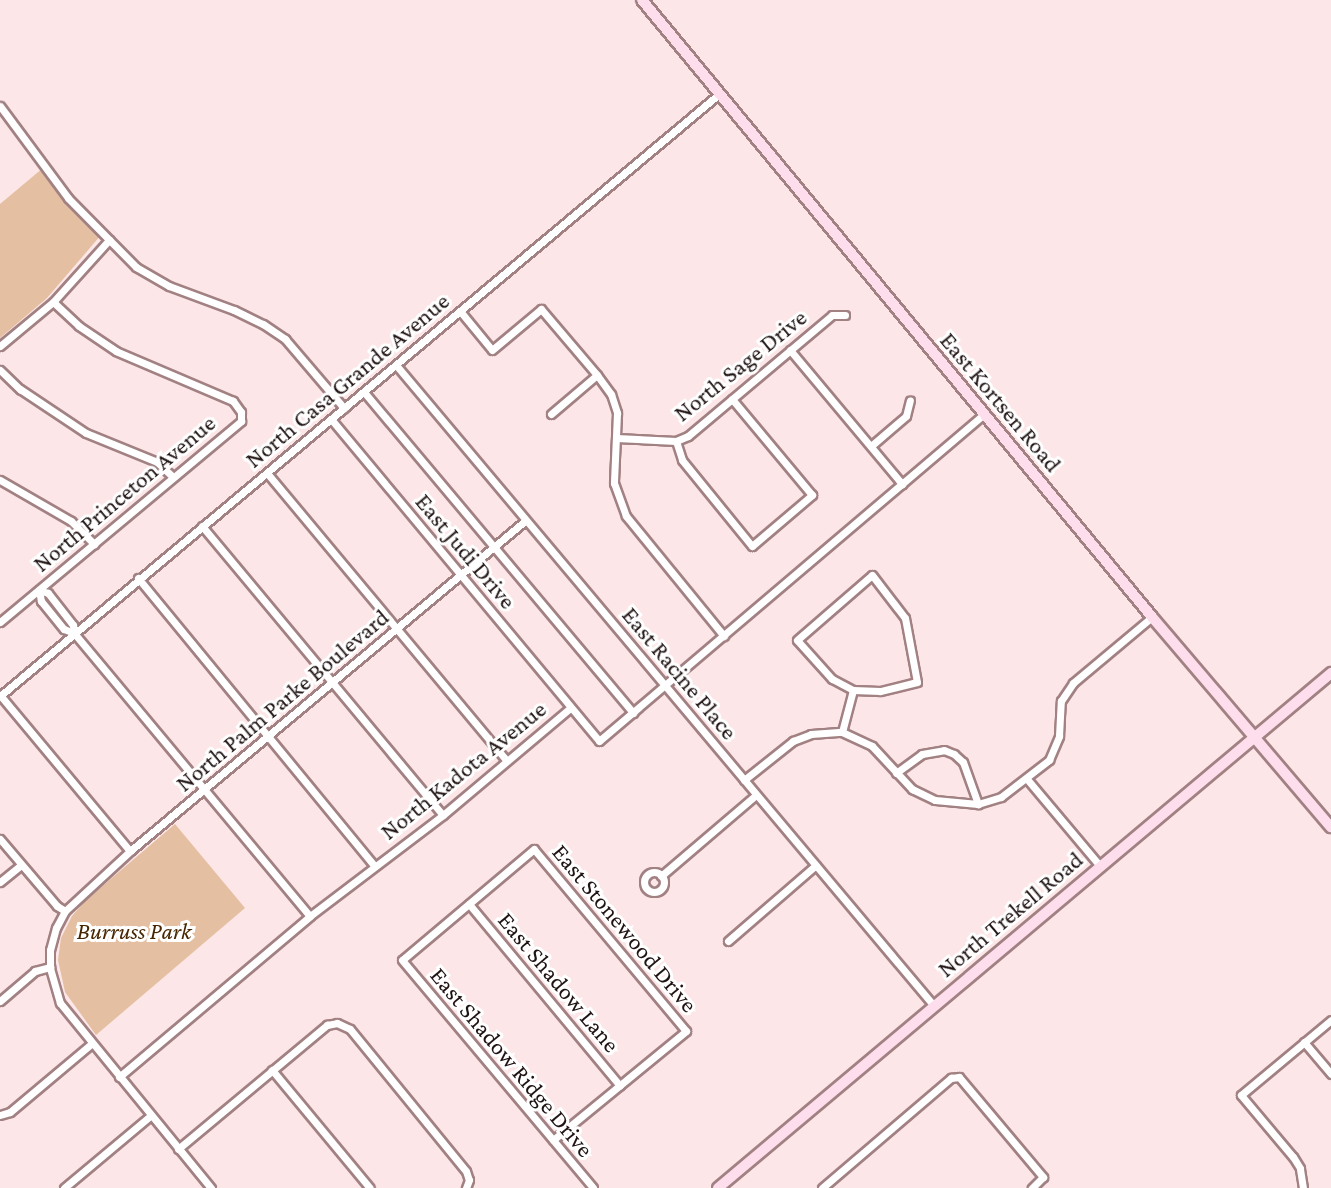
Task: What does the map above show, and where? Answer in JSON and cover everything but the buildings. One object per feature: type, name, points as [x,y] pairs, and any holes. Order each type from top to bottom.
[{"type":"street","name":"East Kortsen Road","points":[[642,0],[1152,617],[1331,827]]},
{"type":"street","name":"North Casa Grande Avenue","points":[[0,695],[719,94]]},
{"type":"street","points":[[0,106],[68,198],[136,267],[169,286],[234,310],[285,339],[344,408]]},
{"type":"street","points":[[0,346],[53,302],[109,240]]},
{"type":"street","name":"North Princeton Avenue","points":[[0,622],[241,421],[241,412],[233,401],[116,351],[79,326],[53,302]]},
{"type":"street","points":[[460,311],[492,350],[541,309],[597,375],[611,394],[617,413],[614,483],[626,516],[724,636]]},
{"type":"street","name":"North Sage Drive","points":[[616,438],[676,441],[688,436],[832,315],[845,314]]},
{"type":"street","points":[[790,350],[902,484]]},
{"type":"street","name":"East Racine Place","points":[[396,365],[934,1006]]},
{"type":"street","points":[[0,370],[20,389],[86,433],[157,462],[172,476]]},
{"type":"street","points":[[551,414],[597,375]]},
{"type":"street","points":[[364,392],[633,713]]},
{"type":"street","points":[[676,441],[682,460],[751,546],[812,495],[732,399]]},
{"type":"street","points":[[871,446],[906,416],[910,400]]},
{"type":"street","name":"North Kadota Avenue","points":[[119,1077],[310,916],[443,815],[570,708],[599,741],[984,415]]},
{"type":"street","name":"East Judi Drive","points":[[331,419],[570,708]]},
{"type":"street","points":[[267,473],[506,760]]},
{"type":"street","points":[[0,480],[71,521],[94,544]]},
{"type":"street","name":"North Palm Parke Boulevard","points":[[65,911],[204,789],[526,520]]},
{"type":"street","points":[[202,526],[443,815]]},
{"type":"street","points":[[872,575],[905,618],[917,682],[880,691],[853,690],[832,680],[797,640],[872,575]]},
{"type":"street","points":[[138,579],[374,865]]},
{"type":"street","points":[[39,590],[48,593],[73,625],[74,633],[310,916]]},
{"type":"street","points":[[744,779],[793,741],[811,734],[842,732],[872,746],[912,789],[935,800],[978,804],[1001,797],[1049,760],[1059,736],[1061,701],[1073,683],[1152,617]]},
{"type":"street","name":"North Trekell Road","points":[[718,1188],[1331,673]]},
{"type":"street","points":[[842,732],[853,690]]},
{"type":"street","points":[[0,695],[131,851]]},
{"type":"street","points":[[896,773],[922,754],[944,750],[963,762],[978,804]]},
{"type":"street","points":[[1027,779],[1100,866]]},
{"type":"street","points":[[662,876],[757,795]]},
{"type":"street","points":[[0,839],[65,911],[50,950],[50,967],[60,1003],[211,1188]]},
{"type":"street","name":"East Stonewood Drive","points":[[469,904],[534,849],[686,1031],[620,1086]]},
{"type":"street","points":[[0,882],[21,864]]},
{"type":"street","points":[[728,941],[816,865]]},
{"type":"street","name":"East Shadow Ridge Drive","points":[[469,904],[402,960],[593,1188]]},
{"type":"street","name":"East Shadow Lane","points":[[469,904],[620,1086]]},
{"type":"street","points":[[0,1001],[35,971],[50,967]]},
{"type":"street","points":[[1303,1188],[1300,1168],[1293,1157],[1241,1095],[1331,1020]]},
{"type":"street","points":[[178,1149],[327,1025],[337,1023],[350,1029],[466,1171],[466,1188]]},
{"type":"street","points":[[1304,1042],[1331,1073]]},
{"type":"street","points":[[0,1115],[10,1112],[91,1044]]},
{"type":"street","points":[[272,1070],[370,1188]]},
{"type":"street","points":[[822,1188],[951,1078],[959,1077],[1043,1177],[1032,1188]]},
{"type":"street","points":[[553,1140],[620,1086]]},
{"type":"street","points":[[64,1188],[150,1116]]},
{"type":"green space","points":[[43,168],[101,235],[47,298],[0,338],[0,204]]},
{"type":"green space","name":"Burruss Park","points":[[175,824],[245,908],[96,1035],[65,992],[58,960],[61,938],[72,916],[86,900]]}]
